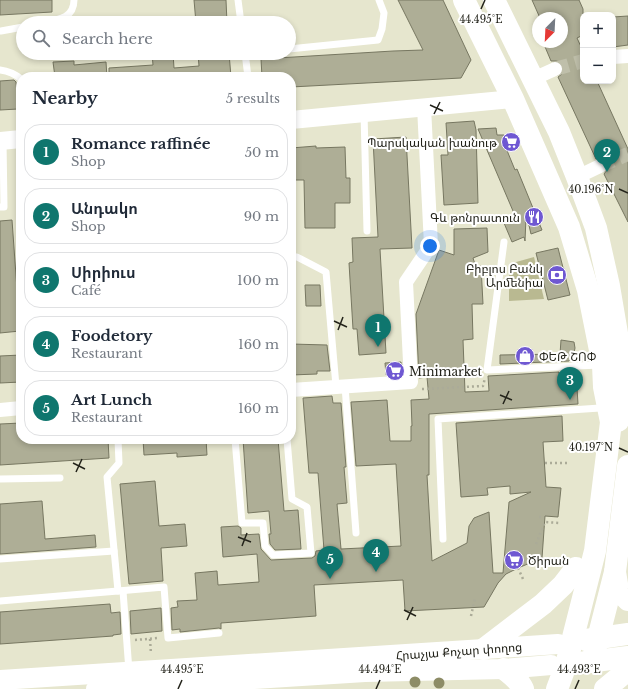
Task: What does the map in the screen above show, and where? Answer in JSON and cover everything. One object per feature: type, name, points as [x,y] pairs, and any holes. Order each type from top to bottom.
[{"type":"main road","points":[[464,0],[514,99],[569,227],[588,290],[618,363]]},
{"type":"main road","points":[[494,0],[559,132],[596,228],[609,286],[618,363],[613,387],[614,416],[602,551],[597,583],[578,640],[552,665],[544,689]]},
{"type":"main road","points":[[568,689],[576,668],[578,640],[576,568],[585,532],[593,479],[614,416]]},
{"type":"main road","points":[[628,466],[615,572],[618,590],[628,600]]},
{"type":"main road","points":[[576,568],[580,575],[585,579],[600,582],[608,579],[615,572]]},
{"type":"main road","points":[[484,649],[543,604],[563,585],[576,568]]},
{"type":"main road","points":[[557,689],[578,640],[615,572]]},
{"type":"main road","points":[[578,640],[628,634]]},
{"type":"main road","points":[[578,640],[592,662]]},
{"type":"main road","name":"Հրաչյա Քոչար փողոց","points":[[0,680],[484,649],[578,640]]},
{"type":"main road","points":[[552,665],[592,662],[628,657]]},
{"type":"main road","name":"Հրաչյա Քոչար փողոց","points":[[96,689],[365,672],[504,669],[552,665]]},
{"type":"main road","points":[[504,669],[514,675],[524,689]]},
{"type":"main road","points":[[605,689],[628,670]]},
{"type":"street","points":[[616,57],[628,56]]},
{"type":"street","points":[[533,79],[555,69]]},
{"type":"street","points":[[296,120],[514,99]]},
{"type":"street","points":[[296,390],[411,382],[406,282],[432,245],[424,107]]},
{"type":"street","points":[[2,141],[16,140]]},
{"type":"street","points":[[577,177],[600,166]]},
{"type":"street","points":[[0,410],[16,408]]},
{"type":"lane","points":[[67,16],[72,10],[75,2],[74,0]]},
{"type":"lane","points":[[238,0],[240,16]]},
{"type":"lane","points":[[296,48],[378,40],[382,29],[384,13],[379,0]]},
{"type":"lane","points":[[1,31],[16,28]]},
{"type":"lane","points":[[247,60],[248,72]]},
{"type":"lane","points":[[0,70],[5,70],[16,74]]},
{"type":"lane","points":[[364,113],[367,231]]},
{"type":"lane","points":[[0,208],[4,207],[2,141]]},
{"type":"lane","points":[[504,242],[487,370],[618,363]]},
{"type":"lane","points":[[296,257],[326,272],[356,533]]},
{"type":"lane","points":[[443,539],[438,419],[614,416]]},
{"type":"lane","points":[[118,444],[119,463],[107,477],[114,551],[127,641],[129,672]]},
{"type":"lane","points":[[236,444],[242,523],[263,522],[265,546],[273,555],[310,553],[307,508],[292,499],[287,444]]},
{"type":"lane","points":[[0,479],[60,478]]},
{"type":"lane","points":[[0,559],[114,551]]},
{"type":"lane","points":[[0,601],[164,587],[168,638],[219,633]]},
{"type":"path","points":[[411,382],[423,390],[483,386],[487,370]]},
{"type":"path","points":[[545,463],[567,463]]},
{"type":"path","points":[[536,544],[545,522],[560,523]]},
{"type":"path","points":[[518,568],[523,579]]},
{"type":"path","points":[[471,616],[475,598]]},
{"type":"path","points":[[127,641],[168,638]]},
{"type":"path","points":[[150,639],[151,660]]},
{"type":"green space","points":[[534,257],[544,299],[509,301],[509,264]]},
{"type":"building","points":[[0,0],[52,0],[52,12],[0,15]]},
{"type":"building","points":[[194,0],[226,0],[227,16],[195,16]]},
{"type":"building","points":[[398,0],[443,0],[471,60],[461,78],[296,87],[296,72],[262,72],[261,60],[296,60],[296,57],[423,50]]},
{"type":"building","points":[[532,0],[579,0],[583,9],[583,12],[580,12],[580,36],[577,38],[580,44],[580,84],[598,84],[628,149],[628,222],[604,174],[607,170],[608,163],[604,159],[596,159],[558,77],[562,74],[563,65],[560,62],[551,61],[546,48],[568,48],[568,12],[537,12]]},
{"type":"building","points":[[628,16],[628,45],[616,47],[616,17]]},
{"type":"building","points":[[153,60],[173,60],[174,68],[199,66],[199,60],[230,60],[231,72],[109,72],[109,68],[153,65]]},
{"type":"building","points":[[74,61],[74,65],[106,62],[107,72],[54,72],[53,62]]},
{"type":"building","points":[[14,80],[16,82],[16,109],[0,110],[0,81]]},
{"type":"building","points":[[474,121],[476,130],[478,203],[444,205],[441,155],[448,155],[446,123]]},
{"type":"building","points":[[496,128],[497,135],[504,135],[506,148],[515,170],[517,169],[542,230],[531,234],[526,217],[525,241],[524,237],[512,242],[504,223],[516,218],[478,129]]},
{"type":"building","points":[[406,137],[412,248],[380,249],[386,353],[359,355],[357,329],[353,329],[349,263],[353,262],[352,238],[378,237],[373,139]]},
{"type":"building","points":[[316,146],[316,148],[345,147],[346,178],[350,178],[350,203],[335,203],[335,228],[305,228],[304,180],[296,180],[296,148]]},
{"type":"building","points":[[12,220],[16,276],[16,331],[0,333],[0,221]]},
{"type":"building","points":[[487,228],[488,252],[473,258],[476,267],[481,266],[483,304],[472,304],[473,339],[463,340],[465,392],[489,391],[488,376],[576,372],[578,404],[429,414],[429,475],[427,475],[432,561],[467,543],[469,526],[474,518],[489,512],[493,573],[503,573],[509,502],[531,492],[510,494],[510,486],[487,488],[488,495],[461,497],[456,423],[562,416],[563,441],[543,442],[546,487],[561,488],[558,517],[545,516],[542,558],[506,574],[498,583],[484,607],[405,611],[403,580],[314,585],[316,616],[221,623],[221,629],[180,632],[180,629],[172,630],[171,608],[178,607],[177,601],[197,600],[195,573],[217,571],[218,585],[259,582],[257,554],[223,557],[221,527],[238,526],[241,528],[241,535],[259,534],[261,549],[271,560],[312,558],[315,556],[316,551],[324,550],[318,473],[309,473],[303,398],[332,396],[333,403],[341,403],[347,503],[337,504],[341,549],[401,546],[396,464],[356,466],[351,402],[387,400],[390,441],[411,441],[411,400],[429,399],[427,377],[419,378],[416,314],[439,250],[454,255],[454,229]]},
{"type":"building","points":[[558,248],[570,295],[548,300],[536,253]]},
{"type":"building","points":[[305,285],[320,285],[321,306],[306,306]]},
{"type":"building","points":[[561,340],[574,342],[574,353],[576,353],[569,361],[500,364],[500,355],[560,354]]},
{"type":"building","points":[[296,344],[327,345],[330,371],[317,371],[317,374],[296,375]]},
{"type":"building","points":[[16,355],[16,382],[0,383],[0,356]]},
{"type":"building","name":"Minimarket","points":[[401,362],[402,374],[386,375],[385,363]]},
{"type":"building","points":[[16,423],[16,444],[108,444],[109,458],[0,465],[0,424]]},
{"type":"building","points":[[143,444],[206,444],[207,455],[177,457],[177,453],[144,455]]},
{"type":"building","points":[[243,444],[278,444],[284,511],[298,510],[301,549],[275,550],[270,544],[269,534],[271,534],[269,511],[248,513]]},
{"type":"building","points":[[155,481],[159,526],[185,524],[187,546],[161,548],[163,581],[129,584],[120,484]]},
{"type":"building","points":[[42,501],[45,539],[95,535],[96,547],[0,554],[0,504]]},
{"type":"building","points":[[110,604],[111,613],[120,612],[121,634],[113,636],[0,644],[0,612]]},
{"type":"building","points":[[161,608],[162,631],[131,634],[130,611]]},
{"type":"tunnel","points":[[555,69],[580,62]]},
{"type":"tunnel","points":[[600,166],[628,154]]},
{"type":"place","name":"Պարսկական խանութ","points":[[511,142]]},
{"type":"place","name":"Անդակո","points":[[607,172]]},
{"type":"place","name":"Գև թոնրատուն","points":[[534,217]]},
{"type":"place","name":"Բիբլոս Բանկ Արմենիա","points":[[557,275]]},
{"type":"place","name":"Romance raffinée","points":[[378,347]]},
{"type":"place","name":"ՓԵԹ ՇՈՓ","points":[[525,356]]},
{"type":"place","name":"Minimarket","points":[[395,371]]},
{"type":"place","name":"Սիրիուս","points":[[570,400]]},
{"type":"place","name":"Ծիրան","points":[[514,560]]},
{"type":"place","name":"Foodetory","points":[[376,572]]},
{"type":"place","name":"Art Lunch","points":[[330,579]]}]
